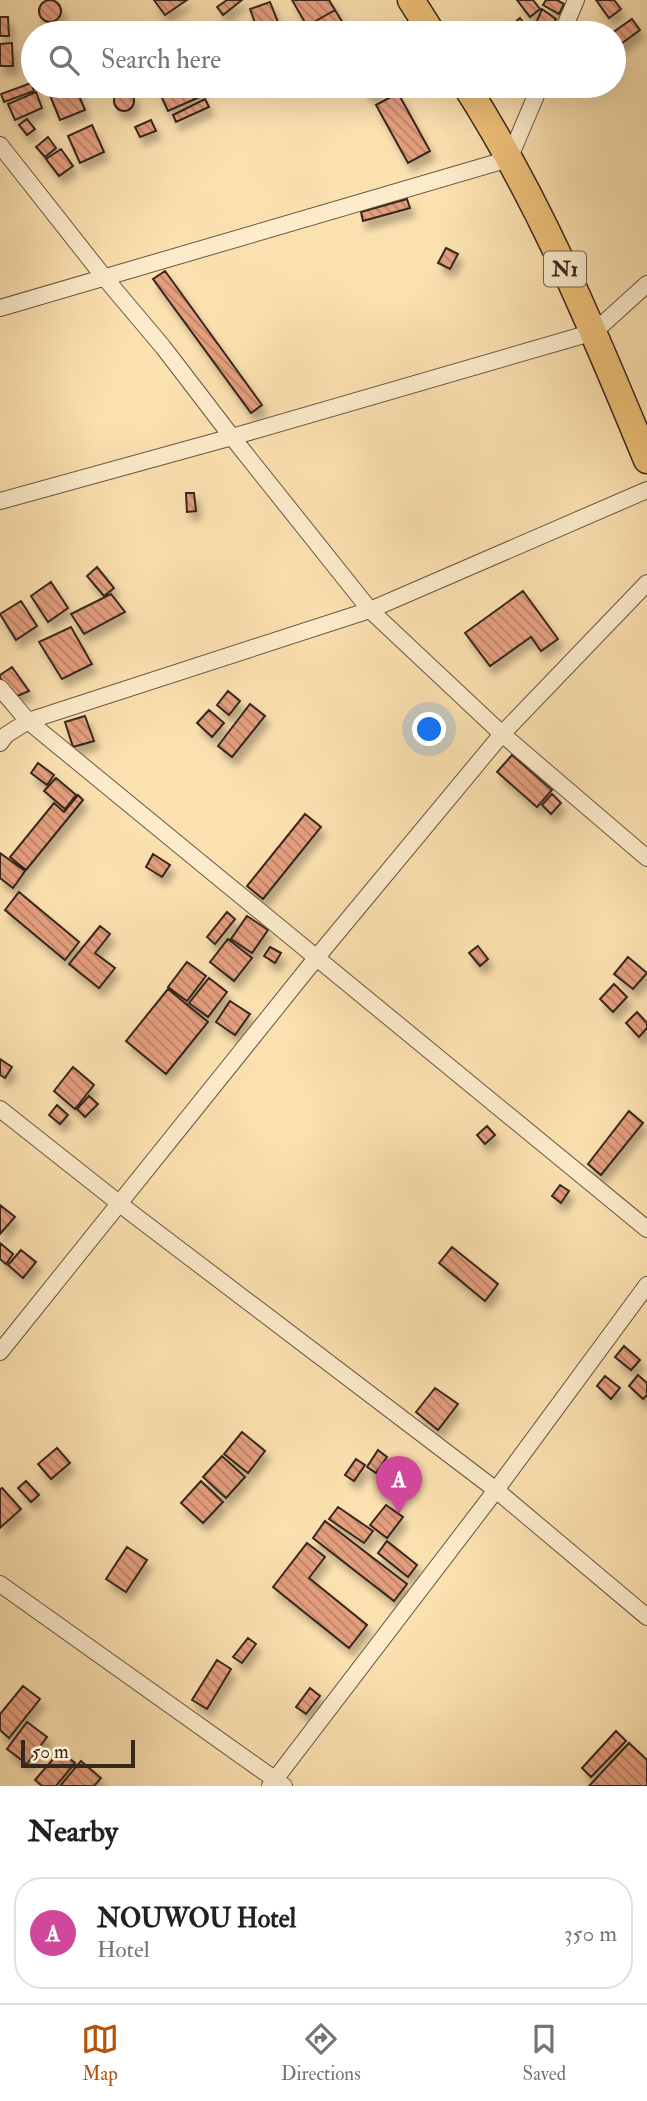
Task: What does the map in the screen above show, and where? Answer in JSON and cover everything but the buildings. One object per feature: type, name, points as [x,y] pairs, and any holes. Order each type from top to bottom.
[{"type":"highway","points":[[411,0],[424,21]]},
{"type":"highway","name":"N1","points":[[473,98],[549,234],[594,332],[647,460]]},
{"type":"street","points":[[567,21],[576,0]]},
{"type":"street","points":[[0,308],[509,159],[535,98]]},
{"type":"street","points":[[0,145],[370,610],[502,734],[647,858]]},
{"type":"street","points":[[0,501],[594,332],[647,284]]},
{"type":"street","points":[[2,738],[28,721],[370,610],[647,490]]},
{"type":"street","points":[[0,1352],[317,957],[502,734],[647,583]]},
{"type":"street","points":[[0,688],[28,721],[647,1229]]},
{"type":"street","points":[[0,1109],[120,1205],[496,1490],[647,1616]]},
{"type":"street","points":[[0,1584],[276,1784],[647,1285]]},
{"type":"place","name":"NOUWOU Hotel","points":[[399,1514]]}]
